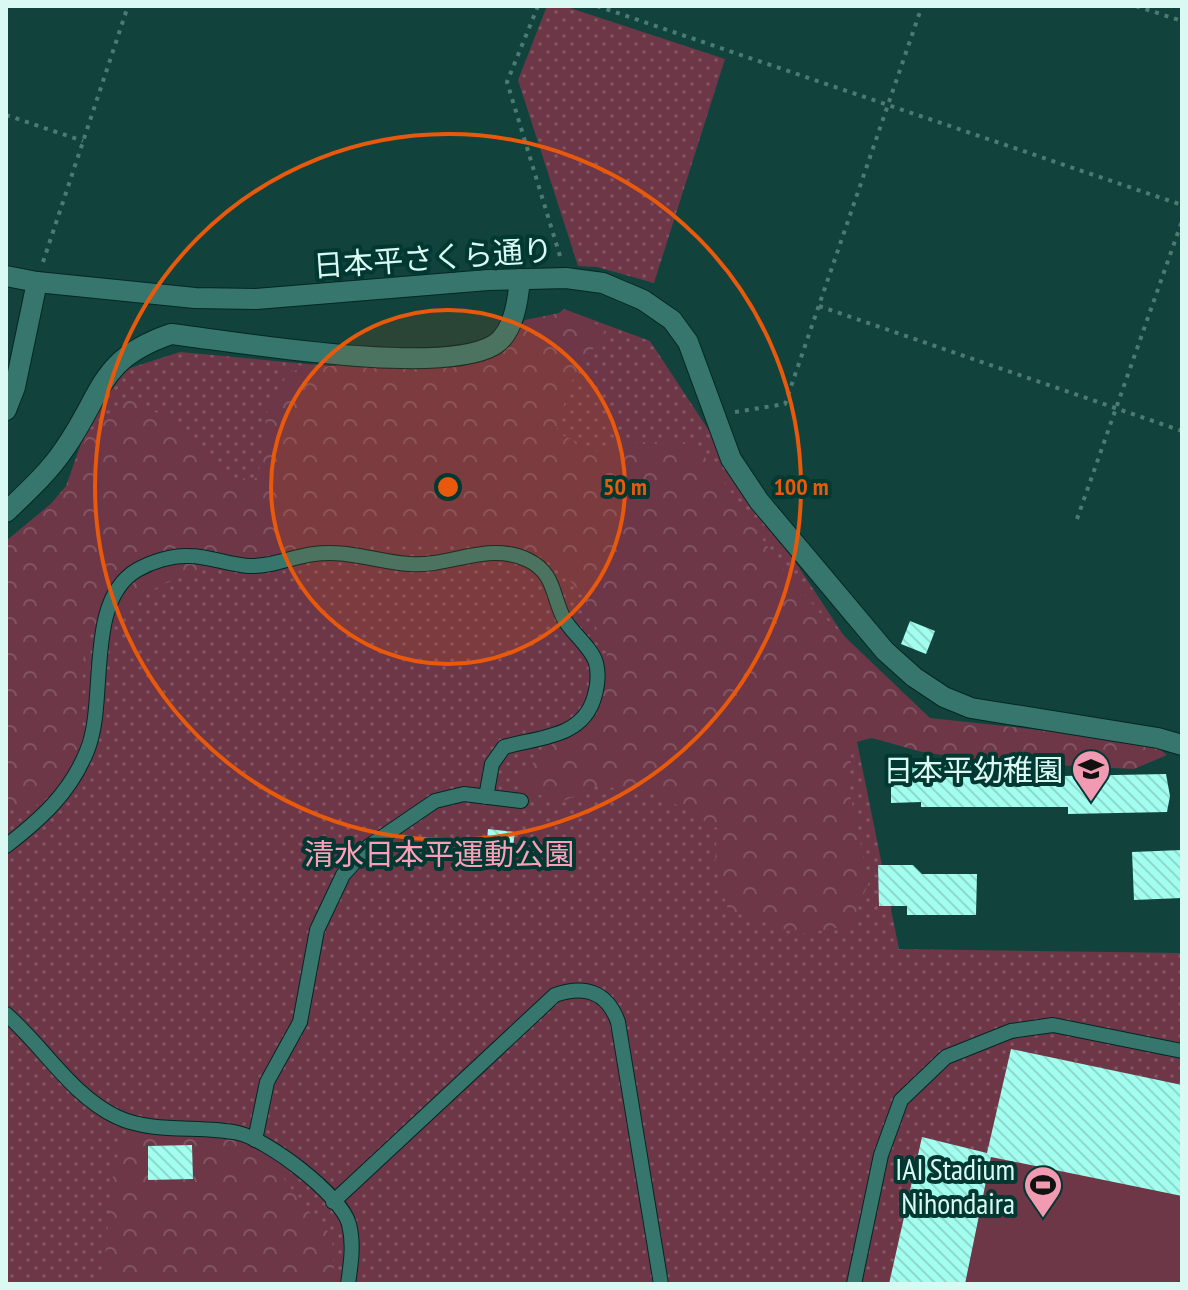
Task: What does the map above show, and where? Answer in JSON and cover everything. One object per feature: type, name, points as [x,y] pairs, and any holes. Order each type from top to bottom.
[{"type":"street","name":"日本平さくら通り","points":[[6,276],[195,298],[256,299],[520,279],[566,278],[603,283],[643,300],[672,320],[688,342],[731,459],[759,501],[885,651],[914,677],[944,697],[971,708],[1158,738],[1182,745]]},
{"type":"street","points":[[6,512],[67,446],[105,376],[121,359],[147,342],[171,334],[426,361],[469,354],[494,345],[505,334],[520,279]]},
{"type":"street","points":[[6,410],[15,387],[37,282]]},
{"type":"lane","points":[[6,846],[51,811],[87,752],[97,720],[104,619],[117,594],[133,572],[154,562],[188,556],[259,566],[314,553],[342,553],[412,564],[495,550],[526,559],[544,570],[556,591],[562,616],[596,661],[597,687],[590,710],[578,725],[559,734],[504,747],[492,764],[486,797]]},
{"type":"lane","points":[[255,1140],[267,1082],[300,1022],[317,930],[343,875],[369,846],[435,801],[464,794],[521,801]]},
{"type":"lane","points":[[333,1202],[555,995],[575,988],[595,992],[612,1007],[618,1022],[661,1284]]},
{"type":"lane","points":[[6,1014],[75,1088],[118,1118],[162,1127],[239,1133],[255,1140],[315,1181],[348,1220],[353,1248],[348,1284]]},
{"type":"lane","points":[[854,1284],[881,1155],[901,1100],[946,1057],[1011,1031],[1053,1025],[1182,1051]]},
{"type":"path","points":[[37,282],[127,6]]},
{"type":"path","points":[[538,6],[507,82],[566,278]]},
{"type":"path","points":[[597,6],[1182,205]]},
{"type":"path","points":[[713,416],[785,404],[922,6]]},
{"type":"path","points":[[1136,6],[1182,21]]},
{"type":"path","points":[[6,115],[83,141]]},
{"type":"path","points":[[1077,519],[1182,221]]},
{"type":"path","points":[[819,306],[1182,431]]},
{"type":"green space","points":[[547,6],[564,6],[725,59],[654,283],[597,267],[578,266],[518,80]]},
{"type":"green space","name":"清水日本平運動公園","points":[[564,309],[650,341],[869,674],[855,732],[899,949],[1182,953],[1182,1284],[6,1284],[6,557],[66,486],[105,376],[180,352],[458,378],[517,346]]},
{"type":"green space","points":[[569,311],[606,329],[570,384],[556,432],[596,451],[638,442],[691,442],[714,467],[780,565],[821,614],[930,718],[1150,742],[1167,755],[1134,769],[991,762],[922,752],[872,738],[852,743],[849,790],[869,882],[850,926],[799,934],[728,910],[715,865],[717,828],[656,793],[596,786],[559,803],[517,785],[541,752],[574,729],[601,693],[607,654],[584,597],[553,561],[511,546],[419,542],[341,544],[215,564],[161,585],[94,625],[86,643],[80,705],[83,756],[48,798],[23,813],[6,805],[6,541],[65,492],[88,433],[129,399],[174,421],[225,479],[258,478],[268,404],[290,371],[507,345],[525,320]]},
{"type":"green space","name":"IAI Stadium Nihondaira","points":[[1011,1049],[1182,1085],[1182,1284],[889,1284],[922,1137],[987,1153]]},
{"type":"green space","points":[[158,1122],[210,1128],[266,1153],[302,1204],[332,1236],[335,1284],[109,1284],[103,1275],[114,1167],[123,1139]]},
{"type":"building","points":[[910,621],[935,631],[926,654],[901,644]]},
{"type":"building","points":[[891,760],[931,760],[931,765],[1000,764],[1000,769],[1063,769],[1063,776],[1166,774],[1170,796],[1167,812],[1068,814],[1068,807],[921,807],[921,802],[891,803]]},
{"type":"building","points":[[488,829],[515,832],[512,853],[486,850]]},
{"type":"building","points":[[1182,850],[1182,898],[1134,900],[1132,852]]},
{"type":"building","points":[[878,865],[913,865],[922,874],[977,874],[976,915],[907,915],[907,906],[879,906]]},
{"type":"building","points":[[1011,1049],[1182,1085],[1182,1196],[991,1157],[965,1284],[889,1284],[922,1137],[987,1153]]},
{"type":"building","points":[[192,1145],[193,1179],[148,1180],[148,1146]]},
{"type":"place","name":"日本平幼稚園","points":[[1091,803]]},
{"type":"place","name":"IAI Stadium Nihondaira","points":[[1043,1219]]}]
